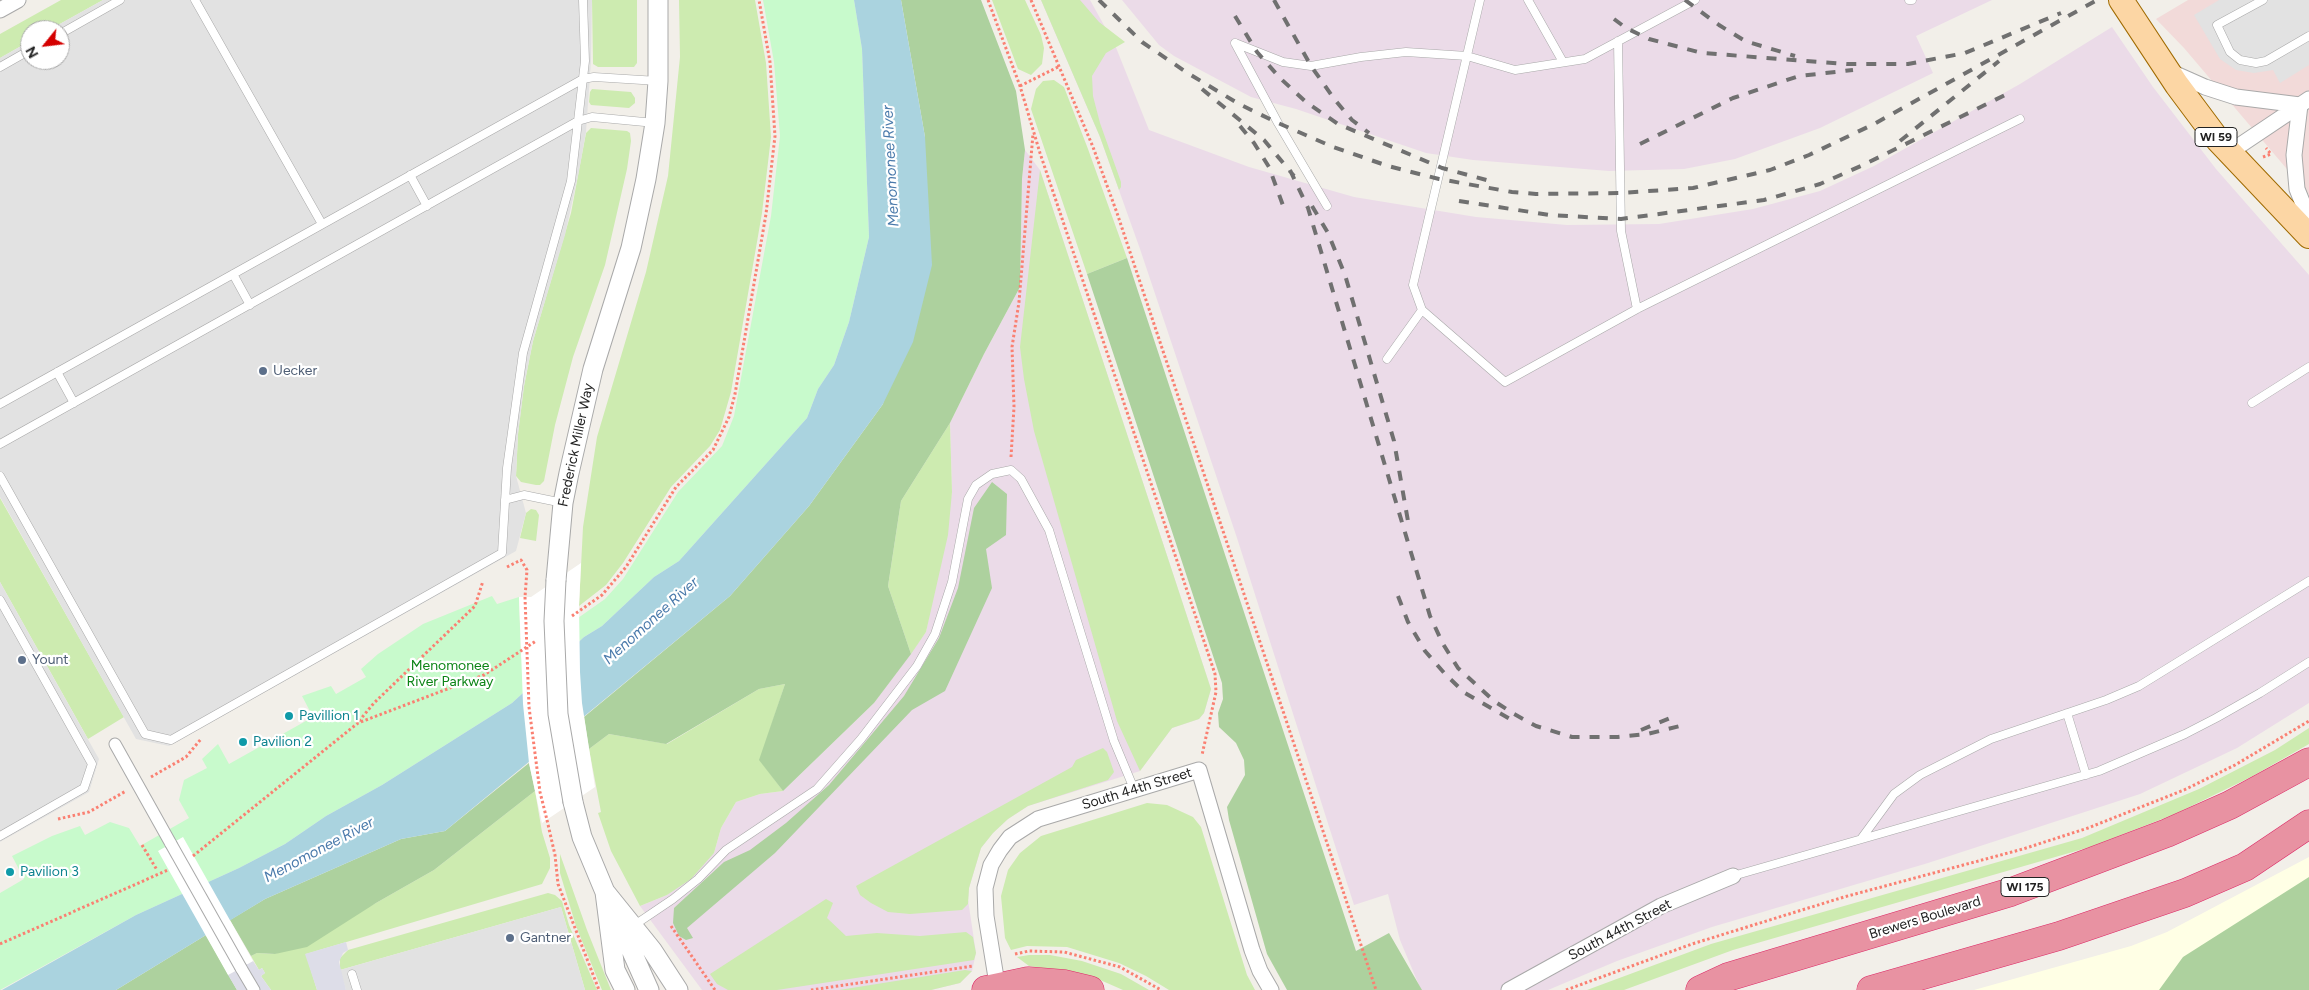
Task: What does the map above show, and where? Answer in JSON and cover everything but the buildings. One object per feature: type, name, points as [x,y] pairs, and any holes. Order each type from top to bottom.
[{"type":"highway","name":"Brewers Boulevard","points":[[1700,990],[1728,977],[2011,892],[2167,834],[2230,805],[2309,762]]},
{"type":"highway","points":[[2245,867],[2309,824]]},
{"type":"highway","points":[[1871,990],[2067,933],[2185,893],[2309,841]]},
{"type":"highway","points":[[1686,990],[1728,977]]},
{"type":"highway","points":[[994,989],[1028,981],[1065,984],[1090,990]]},
{"type":"main road","name":"WI 59","points":[[2121,0],[2167,70],[2218,140],[2309,236]]},
{"type":"street","points":[[0,10],[18,0]]},
{"type":"street","name":"Frederick Miller Way","points":[[625,990],[615,970],[605,892],[582,837],[573,802],[558,714],[554,647],[556,580],[563,503],[593,369],[640,213],[655,123],[658,81],[658,0]]},
{"type":"street","points":[[2167,70],[2236,97],[2304,102]]},
{"type":"street","points":[[2230,152],[2304,102]]},
{"type":"street","points":[[2304,102],[2294,155],[2297,189],[2309,219]]},
{"type":"street","points":[[115,744],[254,990]]},
{"type":"street","name":"South 44th Street","points":[[994,989],[985,888],[991,865],[1000,850],[1016,832],[1038,819],[1199,770],[1252,950],[1260,971],[1271,990]]},
{"type":"street","name":"South 44th Street","points":[[1509,990],[1661,906],[1733,876]]},
{"type":"street","points":[[605,892],[649,990]]},
{"type":"street","name":"Frederick Miller Way","points":[[605,892],[652,950],[678,990]]},
{"type":"lane","points":[[70,28],[120,0]]},
{"type":"lane","points":[[196,0],[322,224]]},
{"type":"lane","points":[[0,476],[145,734],[171,740],[502,553],[507,468],[523,353],[571,181],[585,61],[584,0]]},
{"type":"lane","points":[[1480,0],[1412,285],[1422,310],[1505,382],[1638,309],[2020,119]]},
{"type":"lane","points":[[1528,0],[1563,62]]},
{"type":"lane","points":[[1328,206],[1278,123],[1235,43],[1283,62],[1311,66],[1361,57],[1406,52],[1467,56],[1515,70],[1585,59],[1695,0]]},
{"type":"lane","points":[[2263,0],[2217,25],[2230,52],[2240,60],[2256,64],[2266,61],[2309,36]]},
{"type":"lane","points":[[1618,40],[1621,231],[1638,309]]},
{"type":"lane","points":[[0,67],[20,56]]},
{"type":"lane","points":[[0,404],[583,79],[594,77],[658,81]]},
{"type":"lane","points":[[0,444],[578,120],[592,117],[655,123]]},
{"type":"lane","points":[[410,175],[427,206]]},
{"type":"lane","points":[[233,274],[250,305]]},
{"type":"lane","points":[[1387,359],[1422,310]]},
{"type":"lane","points":[[2252,403],[2309,367]]},
{"type":"lane","points":[[57,372],[74,403]]},
{"type":"lane","points":[[632,926],[698,879],[726,850],[817,789],[861,739],[917,666],[935,634],[952,582],[968,499],[976,485],[992,474],[1011,470],[1021,479],[1049,530],[1114,741],[1134,789]]},
{"type":"lane","points":[[505,500],[524,495],[563,503]]},
{"type":"lane","points":[[1861,838],[1894,794],[1920,775],[1991,739],[2139,686],[2309,581]]},
{"type":"lane","points":[[0,600],[92,764],[84,788],[0,836]]},
{"type":"lane","points":[[1733,876],[2086,775],[2127,760],[2185,734],[2260,693],[2309,662]]},
{"type":"lane","points":[[2067,713],[2086,775]]},
{"type":"lane","points":[[352,974],[357,990]]},
{"type":"path","points":[[988,0],[1020,86],[1033,130],[1215,674],[1216,692],[1199,770]]},
{"type":"path","points":[[1031,0],[1093,147],[1117,213],[1376,990]]},
{"type":"path","points":[[1020,86],[1060,66]]},
{"type":"path","points":[[1011,470],[1014,407],[1012,347],[1019,302],[1033,130]]},
{"type":"path","points":[[2263,158],[2271,154],[2264,145]]},
{"type":"path","points":[[506,568],[521,560],[527,570],[525,597],[529,707],[537,773],[555,855],[558,884],[600,990]]},
{"type":"path","points":[[474,586],[490,577]]},
{"type":"path","points":[[358,723],[374,703],[475,606],[482,581]]},
{"type":"path","points":[[1566,990],[1711,938],[1844,897],[2014,852],[2088,828],[2184,790],[2235,766],[2309,722]]},
{"type":"path","points":[[50,824],[88,812],[186,757],[201,739],[210,734]]},
{"type":"path","points":[[142,845],[157,870]]},
{"type":"path","points":[[671,926],[715,990]]},
{"type":"path","points":[[1014,954],[1029,951],[1064,952],[1120,967],[1161,990]]},
{"type":"path","points":[[811,990],[973,966]]},
{"type":"shaded area","name":"Uecker","points":[[103,0],[592,0],[591,61],[586,132],[565,235],[533,341],[524,386],[518,434],[516,476],[526,513],[516,551],[169,746],[136,739],[0,497],[0,58],[20,47],[20,70],[70,70],[70,20],[67,20]]},
{"type":"shaded area","points":[[1041,0],[1090,0],[1115,45],[1149,130],[1249,167],[1354,197],[1476,217],[1567,225],[1659,224],[1753,209],[1820,191],[1874,166],[2020,84],[2112,27],[2153,87],[2216,169],[2309,275],[2309,703],[2237,748],[2140,794],[1928,863],[1712,927],[1617,961],[1548,990],[1421,990],[1400,940],[1388,894],[1354,905],[1237,538],[1140,249],[1100,137]]},
{"type":"shaded area","points":[[1122,0],[1992,0],[1916,36],[1933,73],[1820,128],[1735,159],[1684,169],[1609,171],[1473,160],[1426,153],[1296,109],[1251,97],[1174,56],[1159,45]]},
{"type":"shaded area","points":[[2188,0],[2309,0],[2309,195],[2184,48],[2156,19]]},
{"type":"shaded area","points":[[2219,0],[2309,0],[2309,65],[2280,83],[2273,70],[2254,73],[2236,70],[2220,59],[2194,15]]},
{"type":"shaded area","points":[[1025,150],[1040,170],[1211,689],[1204,713],[1199,719],[1172,728],[1140,771],[1028,806],[1008,819],[993,833],[981,848],[969,888],[968,900],[976,953],[972,971],[960,983],[931,990],[702,990],[640,906],[667,895],[714,853],[721,828],[736,802],[760,794],[783,791],[874,703],[926,632],[952,492],[950,423],[1020,287],[1022,179]]},
{"type":"shaded area","name":"Yount","points":[[0,582],[99,759],[89,792],[0,842]]},
{"type":"shaded area","points":[[2309,857],[2309,990],[1974,990],[2131,946],[2167,932]]},
{"type":"shaded area","name":"Gantner","points":[[561,907],[585,990],[346,990],[340,970]]},
{"type":"shaded area","points":[[346,942],[348,950],[343,953],[339,962],[346,990],[317,990],[305,954]]},
{"type":"shaded area","points":[[253,961],[259,970],[262,968],[265,973],[261,976],[271,990],[237,990],[228,975]]},
{"type":"green space","points":[[61,0],[103,0],[67,20],[25,20]]},
{"type":"green space","points":[[592,0],[637,0],[637,63],[634,67],[598,67],[593,64]]},
{"type":"green space","points":[[679,0],[755,0],[766,63],[771,137],[762,213],[731,392],[720,430],[710,446],[671,487],[623,563],[606,585],[579,606],[583,527],[597,437],[646,272],[668,176],[680,57]]},
{"type":"green space","name":"Menomonee River Parkway","points":[[763,0],[854,0],[862,49],[869,237],[849,322],[834,365],[818,389],[807,418],[679,561],[654,577],[602,626],[584,637],[512,703],[382,785],[326,816],[285,844],[239,868],[136,915],[0,990],[0,893],[24,879],[12,856],[52,836],[80,826],[85,835],[110,822],[129,828],[140,846],[189,818],[179,800],[184,780],[207,768],[202,759],[218,744],[229,764],[313,717],[302,696],[331,686],[336,694],[366,677],[361,669],[378,654],[423,624],[492,596],[497,604],[519,597],[521,658],[605,599],[623,579],[678,492],[722,446],[734,416],[771,216],[780,136],[774,62]]},
{"type":"green space","points":[[901,0],[981,0],[1016,91],[1025,150],[1022,179],[1020,287],[950,423],[901,501],[888,586],[911,654],[874,703],[783,791],[759,760],[785,684],[759,689],[666,744],[609,734],[589,749],[584,717],[730,596],[809,506],[883,404],[925,137]]},
{"type":"green space","points":[[992,0],[1025,0],[1041,35],[1044,48],[1042,64],[1031,75],[1018,69]]},
{"type":"green space","points":[[1041,0],[1080,0],[1099,22],[1125,42],[1106,53],[1092,76],[1093,96],[1100,123],[1121,182],[1119,190],[1100,137]]},
{"type":"green space","points":[[20,23],[20,47],[0,58],[0,34]]},
{"type":"green space","points":[[1054,80],[1064,87],[1127,258],[1087,274],[1031,109],[1036,89],[1043,81]]},
{"type":"green space","points":[[592,89],[631,92],[635,98],[635,103],[629,108],[591,105],[589,102]]},
{"type":"green space","points":[[591,128],[627,131],[630,133],[631,141],[627,169],[605,265],[573,357],[555,425],[544,481],[540,485],[536,485],[521,482],[516,476],[518,434],[524,386],[533,341],[571,213],[586,133]]},
{"type":"green space","points":[[1040,170],[1211,689],[1204,713],[1199,719],[1172,728],[1140,771],[1117,721],[1034,431],[1024,379],[1020,347]]},
{"type":"green space","points":[[1127,258],[1356,951],[1389,933],[1422,990],[1287,990],[1267,954],[1227,807],[1245,775],[1244,760],[1236,743],[1219,727],[1218,713],[1223,699],[1222,683],[1087,274]]},
{"type":"green space","points":[[950,423],[952,492],[948,535],[926,632],[911,654],[888,586],[901,501]]},
{"type":"green space","points":[[992,482],[1007,494],[1006,535],[986,549],[992,588],[945,691],[912,710],[775,853],[687,928],[693,938],[686,940],[679,936],[673,923],[674,908],[724,862],[750,850],[786,823],[829,785],[904,696],[939,638],[958,588],[974,508]]},
{"type":"green space","points":[[0,498],[124,717],[88,739],[0,582]]},
{"type":"green space","points":[[531,509],[536,510],[539,515],[536,541],[520,538],[526,513]]},
{"type":"green space","points":[[785,684],[760,760],[783,791],[760,794],[736,802],[721,828],[714,853],[691,879],[667,895],[640,906],[611,851],[598,813],[601,812],[589,749],[609,734],[667,744],[759,689]]},
{"type":"green space","points":[[2309,728],[2309,744],[2251,777],[2175,814],[2090,847],[1733,950],[1624,990],[1587,990],[1711,944],[2082,838],[2199,789],[2275,750]]},
{"type":"green space","points":[[1103,748],[1107,752],[1114,772],[1108,780],[1028,806],[1008,819],[993,833],[981,848],[969,888],[968,904],[962,910],[910,914],[888,912],[860,895],[856,886],[1072,767],[1076,760]]},
{"type":"green space","points":[[529,763],[535,791],[434,870],[376,903],[307,947],[275,954],[257,953],[251,956],[230,920],[265,899],[401,839],[445,831]]},
{"type":"green space","points":[[535,791],[542,832],[550,858],[550,868],[542,884],[306,954],[317,990],[271,990],[261,976],[265,973],[262,968],[259,970],[251,956],[257,953],[275,954],[376,903],[434,870]]},
{"type":"green space","points":[[1147,803],[1167,805],[1193,817],[1201,827],[1247,975],[1255,990],[1169,990],[1119,963],[1067,947],[1027,946],[1011,950],[1005,938],[1001,896],[1008,870],[1020,853],[1041,836]]},
{"type":"green space","points":[[560,854],[611,990],[602,990],[576,926],[560,873]]},
{"type":"green space","points":[[2309,877],[2309,990],[2159,990],[2183,957]]},
{"type":"green space","points":[[548,893],[555,895],[562,901],[569,925],[597,990],[585,990],[561,907],[340,970],[340,958],[348,950]]},
{"type":"green space","points":[[826,899],[833,903],[827,918],[846,936],[877,933],[920,936],[966,932],[973,937],[976,953],[974,960],[777,990],[728,990],[717,984],[710,974]]},
{"type":"green space","points":[[206,935],[237,990],[116,990]]},
{"type":"green space","points":[[1050,955],[1082,961],[1121,974],[1149,990],[1123,990],[1091,976],[1029,966],[1017,957]]},
{"type":"green space","points":[[965,970],[972,971],[960,983],[931,990],[839,990]]},
{"type":"water","name":"Menomonee River","points":[[854,0],[901,0],[925,137],[932,265],[913,342],[883,404],[809,506],[730,596],[445,831],[401,839],[265,899],[116,990],[2,990],[136,915],[239,868],[285,844],[326,816],[382,785],[512,703],[584,637],[602,626],[654,577],[679,561],[807,418],[818,389],[834,365],[849,322],[869,237],[862,49]]},
{"type":"pier","points":[[581,563],[579,606],[580,672],[582,703],[595,787],[542,823],[529,763],[523,704],[519,597],[531,597]]},
{"type":"pier","points":[[183,837],[253,961],[228,975],[158,851]]},
{"type":"railway","points":[[1099,0],[1142,42],[1186,72],[1239,104],[1278,123],[1333,147],[1388,166],[1439,179],[1512,192],[1536,194],[1620,193],[1693,188],[1770,170],[1809,155],[1874,124],[2097,0]]},
{"type":"railway","points":[[1274,0],[1311,66],[1335,100],[1352,120],[1369,133]]},
{"type":"railway","points":[[1685,0],[1745,41],[1795,56]]},
{"type":"railway","points":[[1614,19],[1626,28],[1649,39],[1702,53],[1847,64],[1908,64],[1965,53],[2061,13]]},
{"type":"railway","points":[[1235,16],[1257,52],[1280,78],[1306,102],[1338,124],[1442,168],[1494,182]]},
{"type":"railway","points":[[1900,141],[1999,61]]},
{"type":"railway","points":[[1640,144],[1733,98],[1799,76],[1853,70]]},
{"type":"railway","points":[[1202,89],[1264,140],[1294,176]]},
{"type":"railway","points":[[1459,201],[1550,215],[1621,219],[1764,200],[1820,184],[1861,166],[2007,94]]},
{"type":"railway","points":[[1240,126],[1254,143],[1269,167],[1285,211]]},
{"type":"railway","points":[[1290,170],[1308,208],[1430,616],[1443,644],[1458,668],[1494,701],[1514,714],[1536,726],[1572,737],[1618,737],[1647,734],[1680,726]]},
{"type":"railway","points":[[1312,206],[1328,233],[1345,275],[1394,441],[1409,527]]},
{"type":"railway","points":[[1398,596],[1408,622],[1425,651],[1446,675],[1465,693],[1510,719]]},
{"type":"railway","points":[[1641,730],[1675,716]]},
{"type":"place","name":"Uecker","points":[[263,371]]},
{"type":"place","name":"Yount","points":[[22,660]]},
{"type":"place","name":"Pavillion 1","points":[[289,716]]},
{"type":"place","name":"Pavilion 2","points":[[243,742]]},
{"type":"place","name":"Pavilion 3","points":[[10,872]]},
{"type":"place","name":"Gantner","points":[[510,938]]}]
